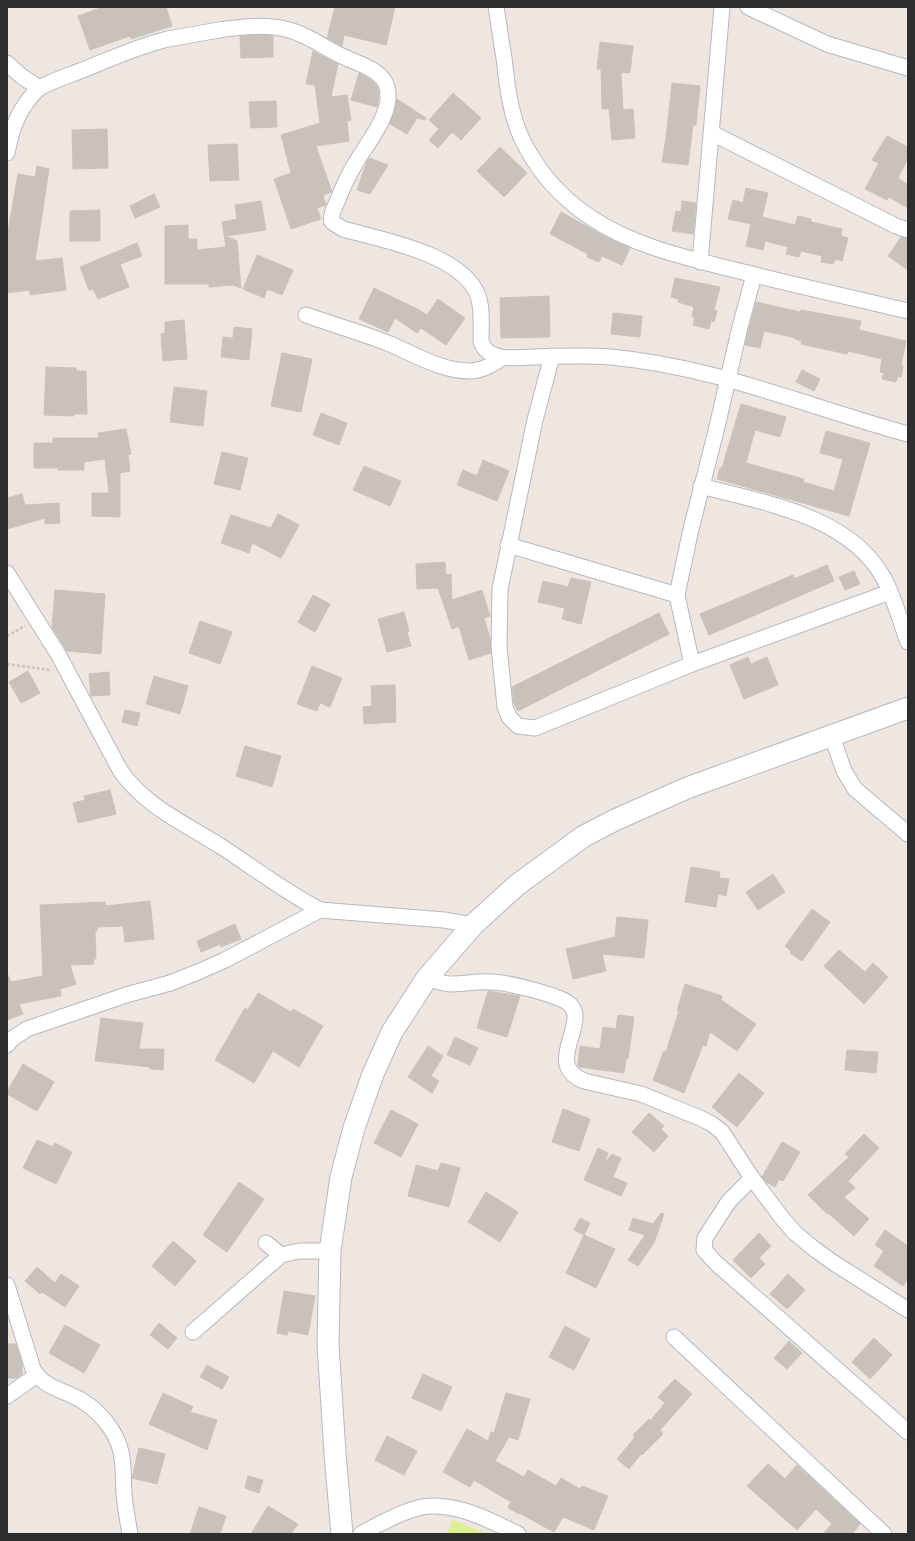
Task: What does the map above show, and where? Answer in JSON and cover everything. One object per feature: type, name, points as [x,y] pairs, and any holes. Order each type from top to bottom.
[{"type":"street","points":[[496,7],[510,104],[516,124],[529,152],[543,174],[575,206],[607,227],[634,240],[700,262],[908,311]]},
{"type":"street","points":[[700,262],[722,7]]},
{"type":"street","points":[[748,7],[827,44],[908,68]]},
{"type":"street","points":[[7,153],[10,133],[16,119],[39,88],[134,50],[167,40],[226,29],[267,26],[285,29],[302,35],[376,72],[386,84],[388,105],[384,116],[354,165],[331,217],[332,222],[343,229],[424,252],[466,276],[477,295],[480,305],[483,347],[489,353],[502,358],[552,356],[608,357],[649,362],[729,379],[908,434]]},
{"type":"street","points":[[7,63],[20,75],[39,88]]},
{"type":"street","points":[[712,133],[896,226],[908,230]]},
{"type":"street","points":[[692,664],[677,595],[690,529],[754,275]]},
{"type":"street","points":[[306,315],[362,334],[449,368],[467,371],[481,370],[502,358]]},
{"type":"street","points":[[552,356],[534,420],[500,589],[499,647],[505,707],[509,717],[518,726],[535,728],[692,664],[890,592]]},
{"type":"street","points":[[701,486],[812,518],[843,534],[866,555],[884,578],[908,642]]},
{"type":"street","points":[[508,545],[677,595]]},
{"type":"street","points":[[7,573],[69,673],[120,770],[128,782],[140,794],[158,808],[303,901],[320,910],[444,920],[472,925]]},
{"type":"street","points":[[342,1534],[328,1344],[330,1251],[342,1177],[354,1128],[373,1074],[392,1032],[427,978],[472,925],[517,885],[590,833],[615,820],[687,788],[908,708]]},
{"type":"street","points":[[832,736],[844,771],[855,789],[908,834]]},
{"type":"street","points":[[7,1045],[12,1039],[27,1029],[126,995],[170,983],[198,972],[225,960],[320,910]]},
{"type":"street","points":[[427,978],[449,984],[494,982],[514,986],[567,1002],[572,1006],[575,1018],[569,1041],[566,1062],[570,1073],[584,1081],[641,1094],[712,1124],[722,1132],[729,1141],[752,1178],[794,1232],[813,1248],[908,1310]]},
{"type":"street","points":[[752,1178],[729,1202],[705,1238],[704,1250],[723,1270],[908,1432]]},
{"type":"street","points":[[266,1243],[281,1255]]},
{"type":"street","points":[[193,1332],[281,1255],[300,1251],[330,1251]]},
{"type":"street","points":[[7,1285],[33,1368],[37,1375],[44,1383],[81,1400],[98,1412],[116,1436],[121,1452],[130,1534]]},
{"type":"street","points":[[674,1337],[884,1534]]},
{"type":"street","points":[[7,1396],[37,1375]]},
{"type":"street","points":[[361,1534],[401,1514],[418,1508],[431,1506],[452,1508],[477,1515],[518,1534]]},
{"type":"path","points":[[7,636],[36,620]]},
{"type":"path","points":[[7,664],[69,673]]},
{"type":"green space","points":[[453,1520],[488,1534],[447,1534]]},
{"type":"building","points":[[103,7],[166,7],[172,26],[131,39],[130,36],[90,50],[78,16]]},
{"type":"building","points":[[335,7],[395,7],[386,45],[344,35],[342,46],[327,38]]},
{"type":"building","points":[[240,36],[273,36],[273,57],[241,58]]},
{"type":"building","points":[[600,42],[633,46],[630,73],[621,72],[623,110],[633,109],[635,138],[612,140],[609,109],[602,109],[601,69],[597,69]]},
{"type":"building","points":[[313,51],[338,64],[331,97],[347,95],[351,120],[347,121],[349,141],[316,146],[332,192],[323,195],[326,205],[317,208],[321,219],[291,229],[274,179],[291,173],[281,135],[320,123],[315,85],[306,84]]},
{"type":"building","points":[[359,73],[371,80],[377,86],[379,93],[377,107],[351,100]]},
{"type":"building","points":[[672,83],[700,86],[696,125],[693,125],[688,165],[662,162]]},
{"type":"building","points":[[453,93],[481,118],[461,140],[452,132],[438,148],[429,140],[439,129],[429,120]]},
{"type":"building","points":[[397,99],[426,118],[425,120],[417,118],[407,134],[390,124]]},
{"type":"building","points":[[276,101],[277,127],[251,128],[249,102]]},
{"type":"building","points":[[107,129],[108,168],[73,169],[72,130]]},
{"type":"building","points":[[887,136],[908,147],[908,158],[898,178],[908,185],[908,208],[889,197],[887,200],[865,189],[879,163],[872,160]]},
{"type":"building","points":[[237,144],[239,180],[210,181],[208,145]]},
{"type":"building","points":[[500,147],[527,173],[504,197],[477,171]]},
{"type":"building","points":[[369,158],[388,165],[370,194],[357,190]]},
{"type":"building","points":[[37,166],[49,169],[35,261],[62,258],[66,290],[30,295],[30,290],[7,293],[7,237],[18,174],[35,177]]},
{"type":"building","points":[[746,188],[768,193],[762,217],[795,225],[798,216],[811,219],[811,222],[842,229],[841,236],[848,238],[842,261],[835,259],[833,264],[821,262],[822,256],[801,251],[799,257],[786,254],[788,247],[765,241],[763,250],[746,246],[751,224],[728,219],[733,200],[743,203]]},
{"type":"building","points":[[154,194],[160,207],[135,218],[130,206]]},
{"type":"building","points":[[261,201],[266,230],[226,236],[237,241],[241,288],[233,285],[209,287],[209,284],[165,284],[165,226],[188,225],[188,239],[197,239],[197,250],[226,247],[222,222],[237,219],[235,205]]},
{"type":"building","points":[[682,201],[696,203],[693,234],[672,231],[676,211],[681,212]]},
{"type":"building","points":[[100,210],[100,241],[70,241],[70,211]]},
{"type":"building","points":[[561,212],[602,235],[630,248],[622,265],[602,256],[599,262],[587,257],[588,254],[550,234]]},
{"type":"building","points":[[901,237],[908,239],[908,270],[888,256]]},
{"type":"building","points":[[137,243],[142,256],[120,264],[129,287],[98,299],[93,289],[89,290],[80,267]]},
{"type":"building","points":[[257,255],[293,270],[282,295],[267,289],[264,298],[243,289]]},
{"type":"building","points":[[675,278],[720,287],[714,310],[717,311],[714,322],[711,321],[709,329],[693,325],[695,317],[692,317],[694,307],[678,302],[679,299],[671,297]]},
{"type":"building","points":[[374,288],[427,315],[438,299],[465,318],[446,345],[421,328],[417,333],[395,318],[388,332],[359,319]]},
{"type":"building","points":[[549,296],[550,337],[501,338],[500,298]]},
{"type":"building","points":[[756,302],[800,312],[801,310],[861,321],[859,330],[906,341],[901,365],[903,366],[901,377],[898,376],[896,382],[882,379],[884,373],[880,372],[882,359],[848,351],[847,354],[801,344],[802,341],[795,339],[796,338],[764,331],[760,348],[745,345]]},
{"type":"building","points":[[613,313],[642,316],[640,337],[611,334]]},
{"type":"building","points":[[184,320],[187,359],[163,361],[161,334],[165,333],[165,322]]},
{"type":"building","points":[[234,327],[252,329],[249,360],[221,357],[223,337],[233,338]]},
{"type":"building","points":[[282,353],[312,359],[301,412],[271,406]]},
{"type":"building","points":[[46,367],[76,368],[76,371],[86,371],[87,414],[74,414],[74,416],[44,415]]},
{"type":"building","points":[[802,370],[820,379],[814,391],[796,382]]},
{"type":"building","points":[[174,387],[207,391],[203,426],[170,422]]},
{"type":"building","points":[[741,404],[786,417],[780,437],[755,430],[746,463],[804,479],[803,482],[834,491],[843,459],[820,453],[826,431],[870,443],[849,516],[717,479],[720,468],[722,468]]},
{"type":"building","points":[[321,413],[347,423],[339,445],[313,435]]},
{"type":"building","points":[[126,429],[131,454],[128,455],[130,471],[120,473],[120,517],[92,516],[92,493],[109,493],[105,459],[84,462],[84,470],[34,468],[34,443],[53,443],[53,438],[99,438],[98,433]]},
{"type":"building","points":[[222,452],[248,458],[240,490],[214,484]]},
{"type":"building","points":[[483,460],[509,471],[497,501],[457,485],[463,470],[477,476]]},
{"type":"building","points":[[364,466],[401,481],[390,506],[353,490]]},
{"type":"building","points":[[22,494],[25,505],[59,503],[60,523],[45,524],[45,518],[7,529],[7,498]]},
{"type":"building","points":[[278,514],[299,525],[281,558],[252,543],[249,553],[221,543],[231,515],[271,528]]},
{"type":"building","points":[[445,562],[446,575],[451,574],[452,600],[482,590],[490,616],[484,618],[490,638],[491,653],[469,660],[459,626],[452,629],[438,588],[417,589],[416,564]]},
{"type":"building","points":[[827,565],[834,581],[709,635],[700,614],[793,575],[794,579]]},
{"type":"building","points":[[854,571],[860,584],[845,590],[839,577]]},
{"type":"building","points":[[571,578],[591,582],[581,624],[562,619],[565,608],[538,602],[543,581],[568,587]]},
{"type":"building","points":[[55,590],[105,594],[101,654],[67,651],[52,627]]},
{"type":"building","points":[[313,595],[330,604],[315,632],[298,622]]},
{"type":"building","points":[[404,612],[411,646],[387,652],[378,619]]},
{"type":"building","points":[[659,613],[669,634],[518,711],[514,703],[512,687]]},
{"type":"building","points":[[200,621],[232,632],[220,664],[189,653]]},
{"type":"building","points":[[748,657],[751,664],[767,657],[778,685],[744,699],[730,665]]},
{"type":"building","points":[[312,666],[342,678],[330,707],[320,703],[317,711],[297,704]]},
{"type":"building","points":[[28,671],[40,693],[21,703],[9,682]]},
{"type":"building","points":[[109,672],[110,695],[91,696],[89,674]]},
{"type":"building","points":[[154,676],[188,686],[180,714],[146,704]]},
{"type":"building","points":[[395,685],[396,722],[364,724],[363,707],[372,706],[371,686]]},
{"type":"building","points":[[125,710],[140,713],[137,726],[122,722]]},
{"type":"building","points":[[245,746],[281,756],[272,787],[236,776]]},
{"type":"building","points":[[110,790],[116,814],[78,823],[73,803],[85,800],[84,796]]},
{"type":"building","points":[[691,867],[720,872],[719,878],[729,879],[726,896],[718,894],[716,907],[685,902]]},
{"type":"building","points":[[773,874],[785,892],[758,910],[746,892]]},
{"type":"building","points":[[150,901],[154,939],[125,942],[123,926],[97,927],[97,931],[95,931],[96,959],[93,959],[94,964],[70,965],[76,984],[60,989],[61,996],[19,1004],[23,1014],[7,1020],[7,975],[11,982],[43,976],[40,905],[105,902],[105,906]]},
{"type":"building","points":[[812,909],[830,922],[802,961],[790,953],[791,951],[785,946]]},
{"type":"building","points":[[617,917],[648,920],[644,958],[602,954],[606,971],[573,979],[566,949],[615,937]]},
{"type":"building","points":[[235,924],[241,939],[221,947],[220,944],[201,952],[197,941]]},
{"type":"building","points":[[839,950],[865,972],[873,963],[888,977],[864,1004],[824,966]]},
{"type":"building","points":[[685,984],[722,996],[721,1000],[756,1024],[737,1051],[710,1032],[706,1046],[703,1045],[684,1093],[653,1080],[664,1051],[666,1052],[679,1011],[677,1011]]},
{"type":"building","points":[[488,991],[520,996],[507,1037],[477,1028]]},
{"type":"building","points":[[258,993],[291,1012],[293,1009],[323,1026],[299,1067],[273,1051],[254,1083],[215,1060],[245,1008],[248,1010]]},
{"type":"building","points":[[618,1015],[634,1017],[628,1059],[626,1059],[624,1073],[579,1067],[580,1046],[600,1049],[603,1027],[616,1029]]},
{"type":"building","points":[[101,1018],[143,1023],[139,1049],[164,1049],[163,1070],[150,1069],[150,1067],[95,1061]]},
{"type":"building","points":[[455,1037],[478,1048],[470,1065],[447,1055]]},
{"type":"building","points":[[428,1046],[443,1056],[431,1076],[439,1081],[432,1093],[408,1077]]},
{"type":"building","points":[[847,1050],[878,1052],[876,1073],[845,1070]]},
{"type":"building","points":[[23,1064],[54,1082],[37,1111],[7,1094]]},
{"type":"building","points":[[739,1073],[764,1093],[737,1127],[712,1107]]},
{"type":"building","points":[[563,1109],[590,1119],[579,1151],[552,1142]]},
{"type":"building","points":[[391,1110],[418,1124],[401,1157],[374,1143]]},
{"type":"building","points":[[649,1113],[664,1126],[661,1129],[668,1136],[654,1152],[632,1132]]},
{"type":"building","points":[[864,1134],[879,1148],[848,1181],[855,1188],[844,1197],[869,1219],[854,1236],[828,1213],[827,1214],[808,1195],[849,1157],[845,1154]]},
{"type":"building","points":[[37,1140],[53,1147],[55,1143],[72,1152],[56,1184],[23,1168]]},
{"type":"building","points":[[782,1142],[800,1152],[783,1181],[779,1179],[775,1187],[766,1182],[762,1177]]},
{"type":"building","points":[[598,1148],[608,1153],[604,1164],[612,1154],[621,1158],[613,1177],[627,1183],[621,1196],[584,1180]]},
{"type":"building","points":[[441,1163],[460,1168],[449,1207],[408,1196],[416,1165],[438,1171]]},
{"type":"building","points":[[239,1182],[264,1199],[227,1252],[203,1235]]},
{"type":"building","points":[[486,1192],[518,1212],[500,1242],[468,1222]]},
{"type":"building","points":[[661,1213],[664,1214],[654,1243],[638,1266],[628,1260],[645,1235],[629,1230],[633,1218],[653,1224]]},
{"type":"building","points":[[580,1218],[590,1223],[584,1235],[574,1230]]},
{"type":"building","points":[[885,1230],[908,1246],[908,1279],[903,1286],[874,1266],[884,1251],[875,1245]]},
{"type":"building","points":[[759,1233],[771,1246],[759,1258],[765,1264],[751,1278],[733,1260]]},
{"type":"building","points":[[584,1235],[615,1249],[596,1288],[566,1273]]},
{"type":"building","points":[[173,1241],[196,1261],[175,1286],[152,1266]]},
{"type":"building","points":[[37,1267],[55,1283],[61,1274],[79,1286],[65,1307],[42,1292],[40,1294],[25,1281]]},
{"type":"building","points":[[788,1274],[805,1290],[787,1309],[770,1294]]},
{"type":"building","points":[[284,1291],[315,1296],[308,1335],[288,1331],[287,1335],[277,1333]]},
{"type":"building","points":[[159,1323],[177,1338],[168,1349],[150,1335]]},
{"type":"building","points":[[65,1325],[100,1345],[84,1373],[49,1353]]},
{"type":"building","points":[[565,1326],[590,1339],[574,1370],[549,1357]]},
{"type":"building","points":[[874,1338],[892,1355],[870,1379],[852,1362]]},
{"type":"building","points":[[789,1341],[802,1353],[787,1369],[774,1358]]},
{"type":"building","points":[[7,1344],[16,1344],[22,1364],[22,1374],[17,1378],[7,1378]]},
{"type":"building","points":[[207,1365],[229,1377],[222,1389],[200,1377]]},
{"type":"building","points":[[423,1374],[452,1387],[441,1411],[412,1398]]},
{"type":"building","points":[[675,1379],[692,1394],[660,1430],[663,1434],[642,1455],[641,1454],[629,1469],[617,1459],[635,1437],[633,1435],[649,1419],[650,1421],[665,1403],[658,1397]]},
{"type":"building","points":[[163,1393],[193,1407],[190,1412],[217,1420],[207,1450],[149,1424]]},
{"type":"building","points":[[506,1393],[530,1399],[518,1440],[509,1437],[495,1461],[524,1477],[528,1470],[556,1486],[561,1478],[580,1489],[582,1486],[608,1496],[594,1530],[563,1517],[554,1532],[508,1508],[511,1502],[474,1480],[470,1487],[443,1472],[467,1429],[488,1441],[491,1432],[494,1433]]},
{"type":"building","points":[[387,1436],[417,1451],[404,1475],[375,1460]]},
{"type":"building","points":[[139,1448],[165,1454],[157,1484],[132,1478]]},
{"type":"building","points":[[768,1464],[785,1479],[797,1465],[860,1524],[852,1534],[823,1534],[832,1524],[816,1509],[797,1530],[747,1486]]},
{"type":"building","points":[[248,1476],[263,1480],[259,1493],[245,1488]]},
{"type":"building","points":[[268,1506],[298,1524],[291,1534],[251,1534]]},
{"type":"building","points":[[199,1507],[226,1516],[220,1534],[190,1534]]}]
